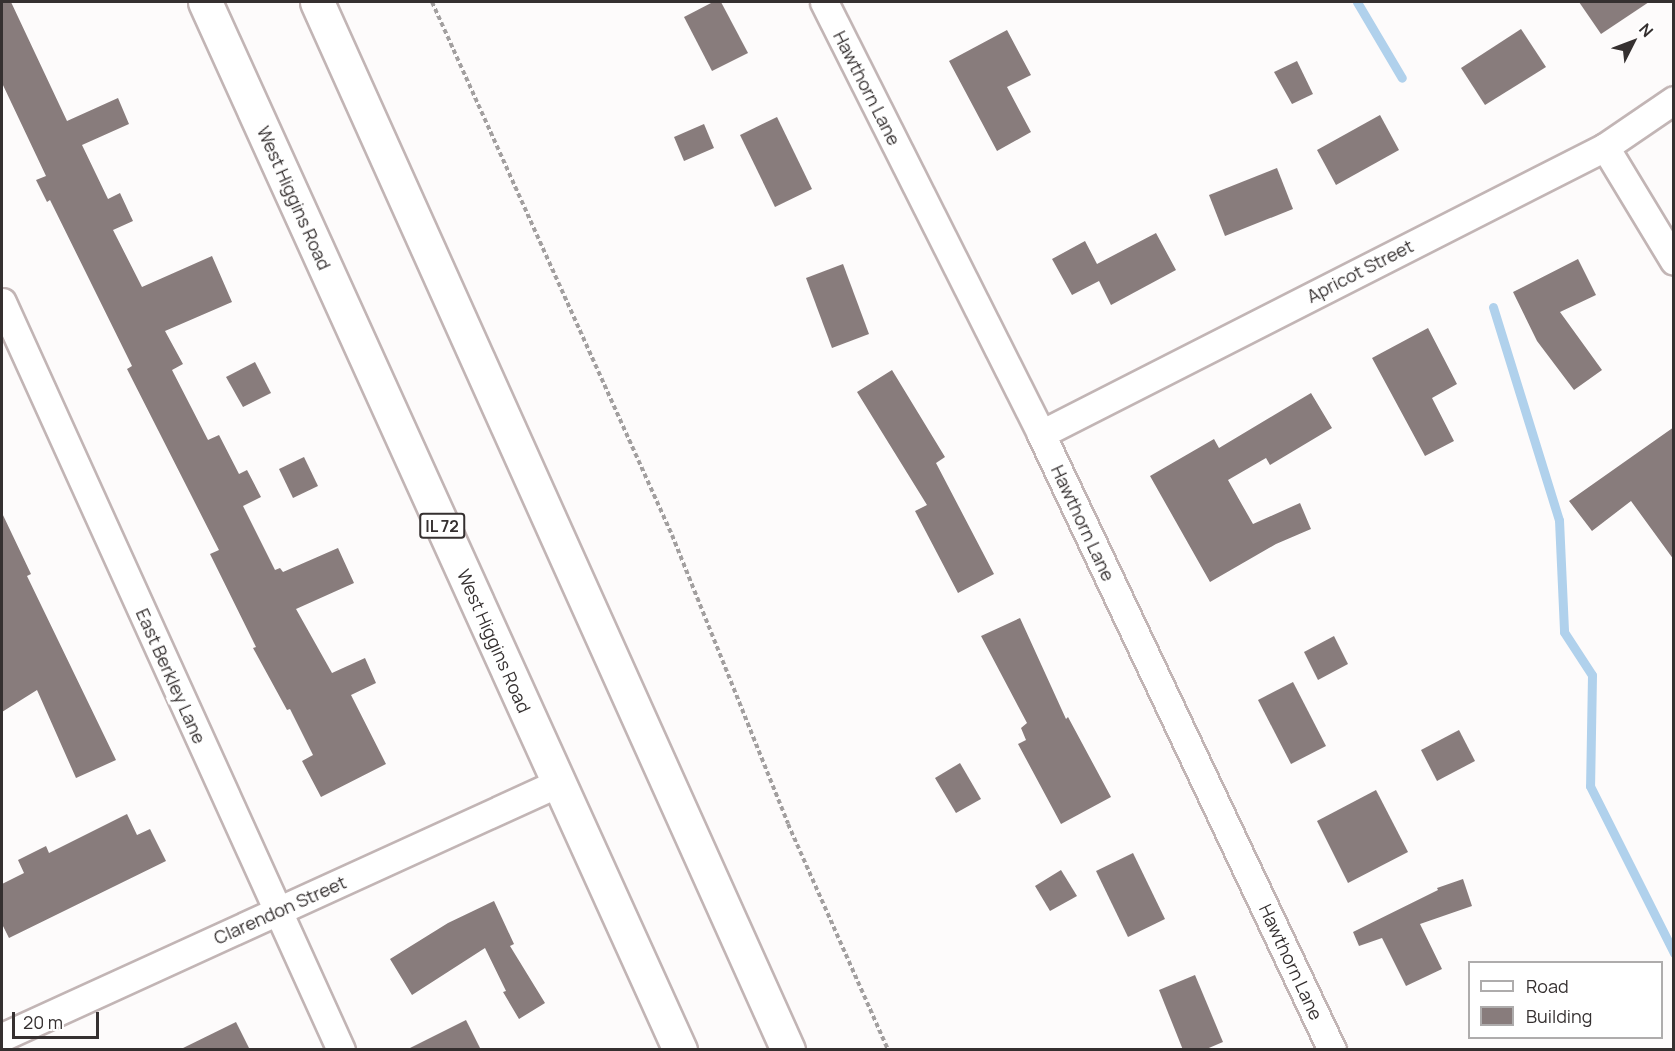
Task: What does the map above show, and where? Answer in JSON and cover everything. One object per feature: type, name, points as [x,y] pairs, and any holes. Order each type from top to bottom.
[{"type":"main road","name":"West Higgins Road","points":[[205,2],[680,1050]]},
{"type":"main road","points":[[317,2],[788,1050]]},
{"type":"street","name":"Hawthorn Lane","points":[[824,2],[1041,434],[1332,1050]]},
{"type":"street","name":"Apricot Street","points":[[1041,434],[1605,147],[1674,100]]},
{"type":"street","points":[[1605,147],[1674,261]]},
{"type":"street","name":"East Berkley Lane","points":[[2,302],[341,1050]]},
{"type":"street","name":"Clarendon Street","points":[[2,1037],[558,783]]},
{"type":"path","points":[[432,2],[672,535],[788,824],[888,1050]]},
{"type":"building","points":[[2,2],[11,2],[67,121],[118,98],[129,124],[82,145],[108,199],[120,193],[133,221],[113,230],[142,287],[212,256],[232,302],[165,331],[183,364],[172,370],[208,440],[219,435],[239,474],[247,470],[261,497],[243,506],[275,570],[280,568],[283,572],[338,548],[354,583],[296,609],[332,673],[365,658],[376,683],[351,695],[386,764],[321,797],[302,761],[313,755],[290,709],[287,710],[253,648],[256,647],[210,554],[219,550],[127,369],[132,366],[50,200],[47,202],[36,180],[46,176],[2,83]]},
{"type":"building","points":[[713,2],[721,2],[748,53],[712,71],[684,17]]},
{"type":"building","points":[[1579,2],[1649,2],[1601,34]]},
{"type":"building","points":[[1521,29],[1546,67],[1485,105],[1461,68]]},
{"type":"building","points":[[1007,30],[1031,75],[1007,87],[1031,132],[997,151],[949,61]]},
{"type":"building","points":[[1297,61],[1313,94],[1292,104],[1274,72]]},
{"type":"building","points":[[1380,115],[1399,150],[1336,185],[1317,150]]},
{"type":"building","points":[[777,117],[812,189],[775,207],[740,135]]},
{"type":"building","points":[[704,124],[714,148],[684,161],[674,137]]},
{"type":"building","points":[[1277,168],[1293,209],[1225,236],[1209,195]]},
{"type":"building","points":[[1156,233],[1176,270],[1111,305],[1099,281],[1072,295],[1052,259],[1085,241],[1097,264]]},
{"type":"building","points":[[1578,259],[1596,295],[1560,312],[1602,370],[1574,390],[1537,341],[1513,292]]},
{"type":"building","points":[[843,264],[869,334],[832,348],[806,278]]},
{"type":"building","points":[[1428,328],[1457,384],[1432,398],[1454,441],[1425,456],[1372,358]]},
{"type":"building","points":[[255,362],[271,393],[243,407],[226,377]]},
{"type":"building","points":[[892,370],[945,457],[936,463],[994,574],[958,593],[915,511],[927,505],[857,392]]},
{"type":"building","points":[[1311,393],[1332,428],[1270,465],[1266,458],[1228,480],[1253,524],[1300,503],[1311,529],[1276,544],[1210,582],[1150,476],[1214,439],[1219,448]]},
{"type":"building","points":[[1674,427],[1674,560],[1631,501],[1592,531],[1569,501]]},
{"type":"building","points":[[304,457],[318,486],[293,498],[279,469]]},
{"type":"building","points":[[2,513],[31,574],[27,576],[116,760],[76,778],[37,690],[2,712]]},
{"type":"building","points":[[1020,618],[1066,719],[1068,717],[1111,797],[1061,824],[1018,744],[1026,740],[1021,728],[1027,723],[981,636]]},
{"type":"building","points":[[1334,636],[1348,664],[1318,680],[1304,652]]},
{"type":"building","points":[[1293,682],[1326,746],[1291,764],[1258,700]]},
{"type":"building","points":[[1459,730],[1475,761],[1437,781],[1421,750]]},
{"type":"building","points":[[960,763],[981,799],[956,813],[935,778]]},
{"type":"building","points":[[1376,790],[1408,852],[1348,883],[1317,821]]},
{"type":"building","points":[[127,814],[137,835],[150,829],[166,861],[9,938],[2,924],[2,884],[24,873],[18,860],[46,846],[49,853]]},
{"type":"building","points":[[1133,853],[1165,919],[1128,937],[1096,871]]},
{"type":"building","points":[[1061,870],[1077,896],[1050,911],[1035,886]]},
{"type":"building","points":[[1463,879],[1472,906],[1420,924],[1442,969],[1406,986],[1382,938],[1359,946],[1353,932],[1438,890],[1437,888]]},
{"type":"building","points":[[494,901],[514,944],[510,946],[545,1003],[519,1019],[503,992],[506,991],[485,948],[412,995],[390,959],[448,923]]},
{"type":"building","points":[[1195,975],[1223,1042],[1204,1050],[1183,1050],[1159,990]]},
{"type":"building","points":[[466,1020],[481,1050],[406,1050]]},
{"type":"building","points":[[236,1022],[250,1050],[179,1050]]},
{"type":"waterway","points":[[1357,2],[1402,78]]},
{"type":"waterway","points":[[1493,307],[1559,520],[1564,632],[1592,675],[1590,786],[1674,953]]}]
